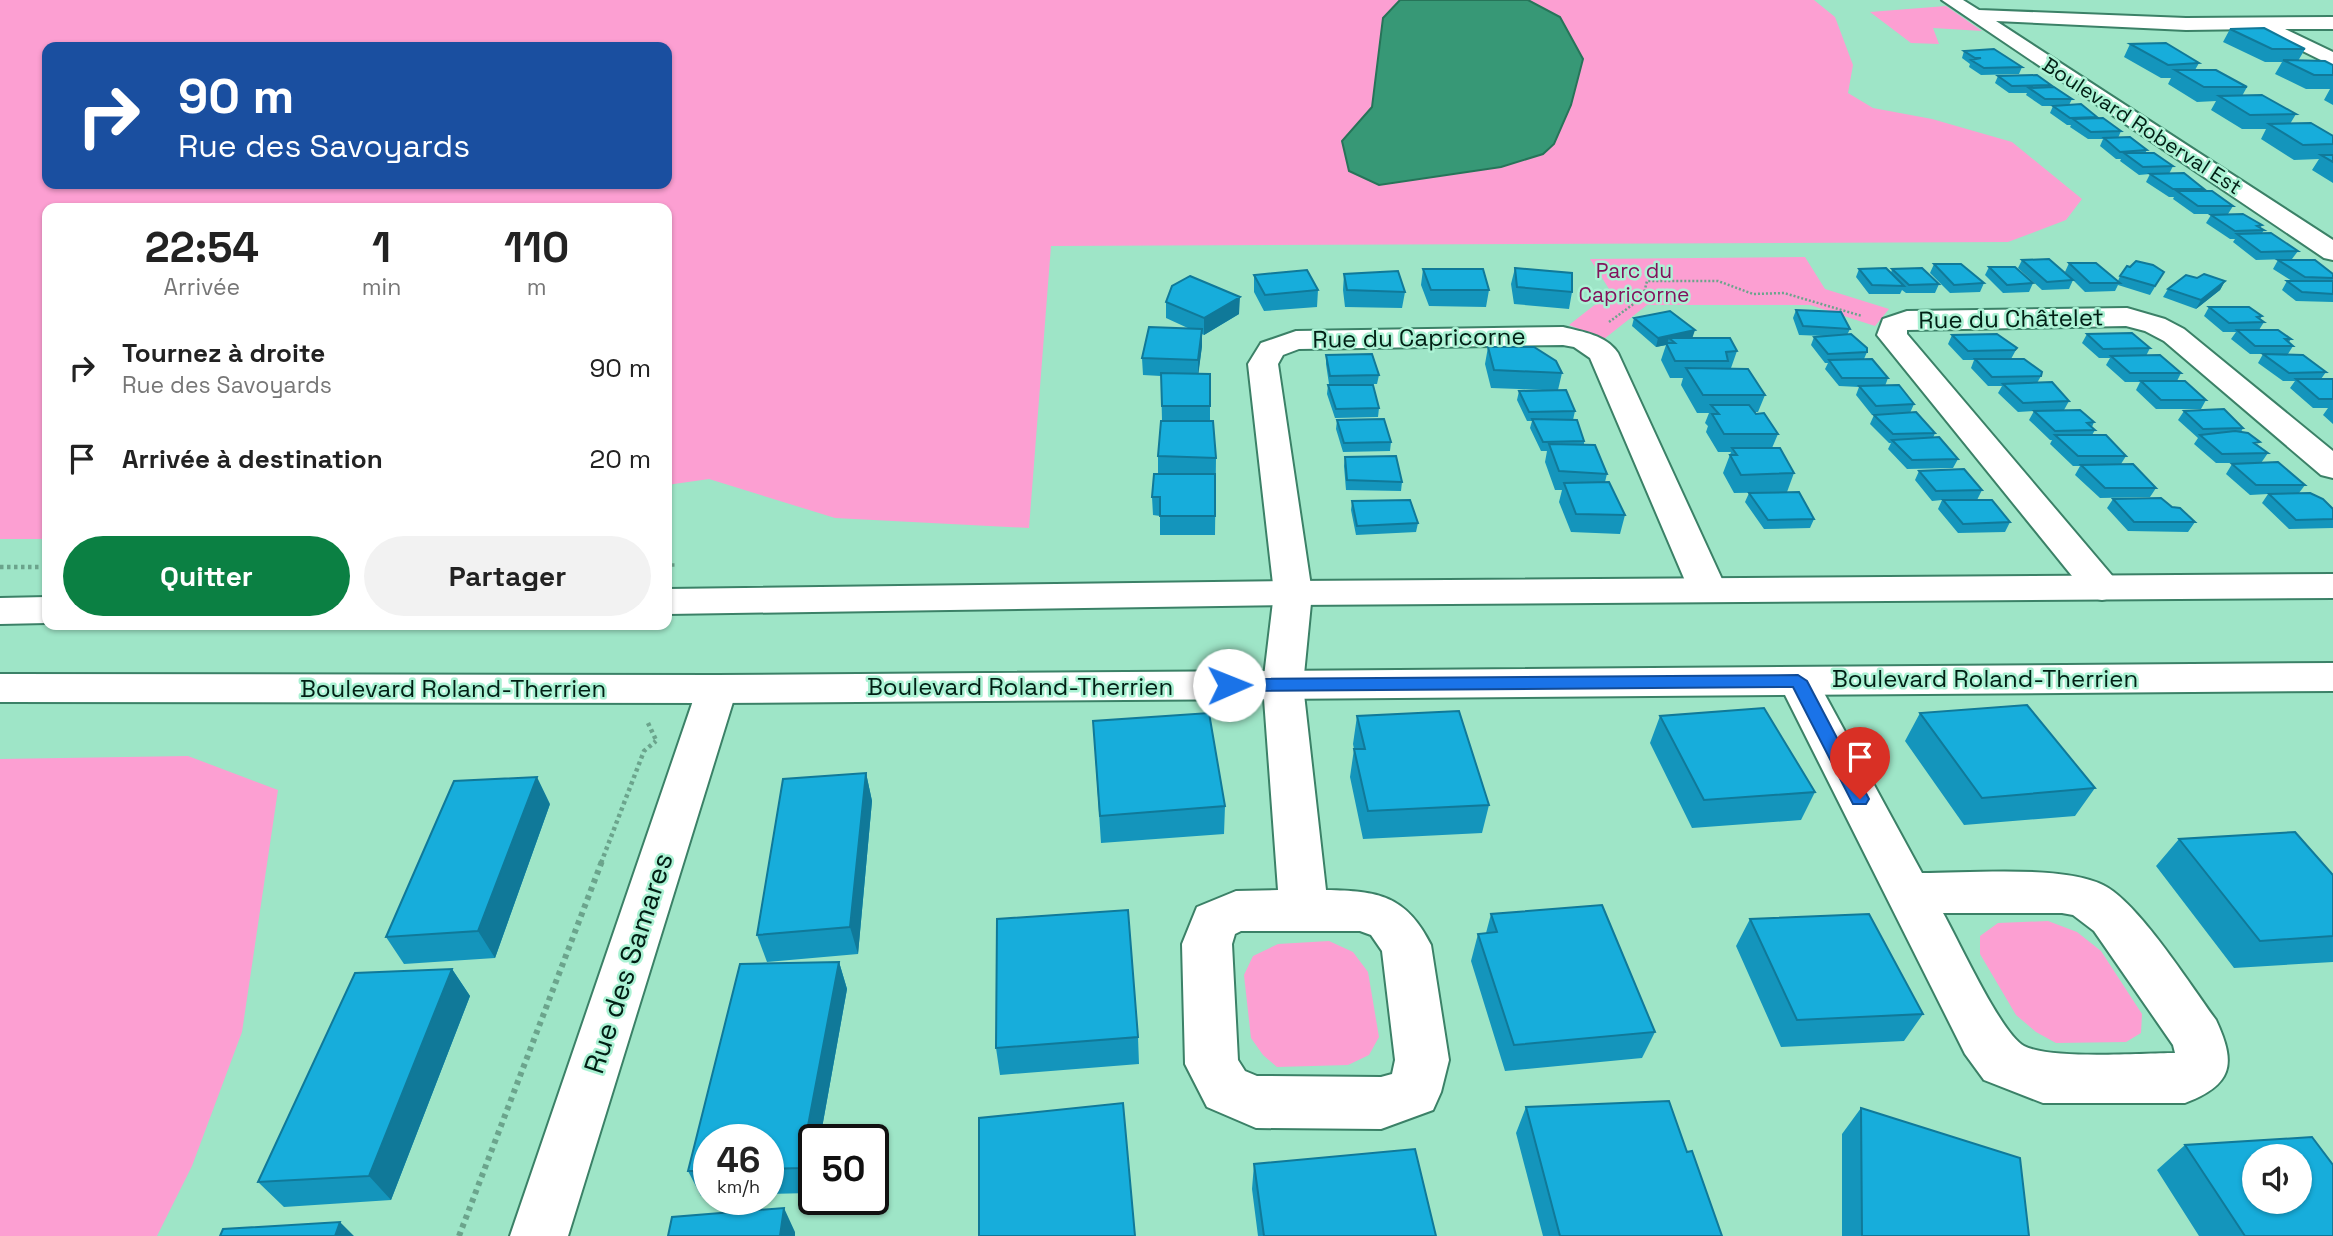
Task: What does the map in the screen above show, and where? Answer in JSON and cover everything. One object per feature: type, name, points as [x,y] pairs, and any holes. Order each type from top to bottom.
[{"type":"street","name":"Boulevard Roberval Est","points":[[1951,0],[2007,15],[2138,98]]},
{"type":"street","points":[[2223,6],[2333,60]]},
{"type":"street","name":"Boulevard Roberval Est","points":[[1980,8],[2012,40],[2333,252]]},
{"type":"street","points":[[2007,15],[2186,24],[2333,23]]},
{"type":"street","points":[[2072,37],[2186,24]]},
{"type":"street","points":[[2012,40],[2046,40]]},
{"type":"street","name":"Rue du Châtelet","points":[[2102,588],[1892,335],[1893,325],[1907,320],[2127,317],[2155,325],[2174,335],[2333,468]]},
{"type":"street","name":"Rue du Capricorne","points":[[1304,910],[1283,685],[1293,593],[1263,364],[1270,349],[1296,340],[1563,336],[1584,341]]},
{"type":"street","points":[[1584,341],[1603,353],[1708,590]]},
{"type":"street","points":[[672,602],[1293,593],[2333,586]]},
{"type":"street","points":[[0,611],[42,610]]},
{"type":"street","name":"Boulevard Roland-Therrien","points":[[0,688],[717,689],[2333,677]]},
{"type":"street","points":[[1798,681],[1983,1037],[2003,1063],[2043,1078],[2185,1077],[2203,1064],[2198,1037],[2111,917],[2087,899],[2062,892],[1909,893]]},
{"type":"street","name":"Rue des Samares","points":[[539,1236],[717,689]]},
{"type":"street","points":[[1304,910],[1362,911],[1388,921],[1406,945],[1422,1060],[1414,1092],[1381,1103],[1256,1102],[1226,1089],[1212,1064],[1207,944],[1214,921],[1236,911],[1304,910]]},
{"type":"path","points":[[1584,341],[1643,297],[1647,281],[1717,281],[1754,293],[1784,293],[1893,325]]},
{"type":"path","points":[[0,567],[42,567]]},
{"type":"path","points":[[459,1236],[644,751],[667,732]]},
{"type":"green space","points":[[0,0],[1401,0],[1383,18],[1372,107],[1342,141],[1379,185],[1501,167],[1543,154],[1560,17],[1528,0],[1814,0],[1835,17],[1853,65],[1848,93],[1873,108],[1932,119],[2012,142],[2082,199],[2066,220],[2008,242],[1051,246],[1029,528],[835,518],[709,479],[672,484],[672,203],[42,203],[42,539],[0,539]]},
{"type":"green space","points":[[1946,6],[1982,31],[1933,28],[1939,44],[1911,43],[1870,12]]},
{"type":"green space","name":"Parc du Capricorne","points":[[1805,257],[1825,289],[1889,309],[1875,326],[1810,305],[1647,305],[1604,339],[1569,325],[1611,292],[1590,259]]},
{"type":"green space","points":[[188,756],[278,790],[242,1032],[192,1166],[157,1236],[0,1236],[0,759]]},
{"type":"green space","points":[[2048,921],[2077,932],[2101,951],[2142,1014],[2141,1033],[2126,1042],[2056,1043],[2036,1032],[2016,1015],[1980,954],[1980,936],[1998,923]]},
{"type":"green space","points":[[1329,941],[1353,952],[1368,972],[1379,1037],[1369,1055],[1348,1065],[1277,1067],[1263,1055],[1251,1038],[1244,975],[1253,956],[1278,944]]},
{"type":"shaded area","points":[[1400,0],[1528,0],[1560,17],[1583,59],[1571,105],[1554,144],[1543,154],[1501,167],[1379,185],[1349,171],[1342,141],[1372,107],[1383,18]]},
{"type":"building","points":[[2264,28],[2305,49],[2272,49],[2230,29]]},
{"type":"building","points":[[2166,43],[2199,63],[2168,65],[2130,44]]},
{"type":"building","points":[[1994,49],[2022,67],[1984,68],[1971,60],[1981,58],[1975,58],[1964,51]]},
{"type":"building","points":[[2283,60],[2325,61],[2333,65],[2333,75],[2314,75]]},
{"type":"building","points":[[2175,70],[2216,70],[2247,87],[2204,87]]},
{"type":"building","points":[[2037,75],[2051,85],[2012,86],[1998,76]]},
{"type":"building","points":[[2054,87],[2072,99],[2045,99],[2029,88]]},
{"type":"building","points":[[2262,95],[2296,114],[2250,115],[2219,96]]},
{"type":"building","points":[[2081,104],[2097,117],[2070,118],[2053,106]]},
{"type":"building","points":[[2103,118],[2121,131],[2091,132],[2073,119]]},
{"type":"building","points":[[2311,123],[2333,136],[2333,144],[2303,145],[2269,124]]},
{"type":"building","points":[[2130,137],[2147,150],[2120,152],[2104,138]]},
{"type":"building","points":[[2124,153],[2154,153],[2173,166],[2143,167]]},
{"type":"building","points":[[2321,155],[2333,155],[2333,162]]},
{"type":"building","points":[[2184,173],[2204,189],[2173,189],[2150,174]]},
{"type":"building","points":[[2177,191],[2212,191],[2233,206],[2198,206]]},
{"type":"building","points":[[2243,214],[2262,225],[2257,226],[2264,230],[2235,231],[2211,215]]},
{"type":"building","points":[[2271,233],[2298,251],[2261,252],[2237,234]]},
{"type":"building","points":[[2049,259],[2073,280],[2047,282],[2022,260]]},
{"type":"building","points":[[2278,260],[2315,260],[2333,274],[2333,278],[2305,277]]},
{"type":"building","points":[[2136,261],[2153,265],[2164,272],[2155,286],[2120,276],[2127,266],[2130,267]]},
{"type":"building","points":[[2069,263],[2096,263],[2120,283],[2090,283]]},
{"type":"building","points":[[1934,264],[1961,264],[1984,283],[1954,285]]},
{"type":"building","points":[[1989,267],[2015,267],[2033,283],[2007,285]]},
{"type":"building","points":[[1515,268],[1572,273],[1572,292],[1517,287]]},
{"type":"building","points":[[1886,268],[1904,286],[1872,285],[1859,269]]},
{"type":"building","points":[[1922,268],[1939,284],[1909,285],[1892,269]]},
{"type":"building","points":[[1423,269],[1483,269],[1489,290],[1431,290]]},
{"type":"building","points":[[1307,270],[1318,290],[1265,295],[1254,275]]},
{"type":"building","points":[[1398,271],[1405,292],[1347,290],[1344,274]]},
{"type":"building","points":[[2204,274],[2225,281],[2201,300],[2168,289],[2186,275],[2197,278]]},
{"type":"building","points":[[1190,276],[1240,297],[1204,318],[1166,302],[1172,286]]},
{"type":"building","points":[[2287,281],[2333,281],[2333,294],[2302,292]]},
{"type":"building","points":[[2209,307],[2249,307],[2262,316],[2257,317],[2264,322],[2229,323]]},
{"type":"building","points":[[1796,310],[1841,312],[1850,329],[1803,326]]},
{"type":"building","points":[[1670,311],[1695,330],[1658,338],[1634,318]]},
{"type":"building","points":[[1149,327],[1202,329],[1198,360],[1142,358]]},
{"type":"building","points":[[2237,330],[2278,330],[2291,339],[2285,339],[2293,346],[2255,346]]},
{"type":"building","points":[[2132,333],[2150,348],[2103,349],[2087,334]]},
{"type":"building","points":[[1851,334],[1867,348],[1867,352],[1828,354],[1814,337]]},
{"type":"building","points":[[1997,334],[2017,348],[1968,351],[1952,335]]},
{"type":"building","points":[[1669,338],[1730,338],[1737,351],[1726,352],[1728,361],[1675,361],[1666,343],[1675,343]]},
{"type":"building","points":[[1488,347],[1534,347],[1556,361],[1562,373],[1494,370]]},
{"type":"building","points":[[1372,354],[1379,375],[1330,376],[1326,355]]},
{"type":"building","points":[[2263,354],[2303,355],[2326,372],[2289,373]]},
{"type":"building","points":[[2160,355],[2181,373],[2130,373],[2111,356]]},
{"type":"building","points":[[1872,359],[1888,378],[1842,378],[1829,360]]},
{"type":"building","points":[[1975,359],[2024,359],[2042,372],[2041,376],[1992,377]]},
{"type":"building","points":[[1686,368],[1748,369],[1765,395],[1703,395]]},
{"type":"building","points":[[1161,373],[1210,374],[1210,406],[1162,406]]},
{"type":"building","points":[[2296,379],[2333,379],[2333,399],[2319,399]]},
{"type":"building","points":[[2141,381],[2185,381],[2206,400],[2161,400]]},
{"type":"building","points":[[2052,382],[2069,401],[2023,403],[2003,384]]},
{"type":"building","points":[[1328,385],[1373,385],[1379,408],[1336,409]]},
{"type":"building","points":[[1899,385],[1914,404],[1876,406],[1859,386]]},
{"type":"building","points":[[1566,390],[1575,411],[1529,412],[1519,391]]},
{"type":"building","points":[[1711,405],[1749,405],[1756,414],[1764,413],[1778,434],[1724,434],[1712,414],[1719,414]]},
{"type":"building","points":[[2224,409],[2243,428],[2203,429],[2184,411]]},
{"type":"building","points":[[2080,410],[2094,422],[2087,423],[2095,430],[2055,431],[2034,411]]},
{"type":"building","points":[[1916,412],[1935,433],[1893,434],[1874,415]]},
{"type":"building","points":[[1384,419],[1391,442],[1344,443],[1337,420]]},
{"type":"building","points":[[1532,419],[1577,420],[1584,441],[1543,442]]},
{"type":"building","points":[[1161,421],[1213,421],[1216,458],[1158,456]]},
{"type":"building","points":[[2235,431],[2248,433],[2260,442],[2254,443],[2268,453],[2222,454],[2200,435]]},
{"type":"building","points":[[2055,435],[2106,435],[2126,456],[2078,456]]},
{"type":"building","points":[[1939,437],[1958,459],[1912,460],[1892,440]]},
{"type":"building","points":[[1549,444],[1595,445],[1607,474],[1559,471]]},
{"type":"building","points":[[1732,448],[1780,448],[1794,473],[1741,475],[1730,455],[1737,455]]},
{"type":"building","points":[[1396,456],[1402,482],[1347,480],[1345,457]]},
{"type":"building","points":[[2278,462],[2305,485],[2256,485],[2232,464]]},
{"type":"building","points":[[2133,464],[2156,488],[2105,488],[2081,465]]},
{"type":"building","points":[[1964,469],[1982,490],[1936,491],[1919,471]]},
{"type":"building","points":[[1154,474],[1215,474],[1215,516],[1160,516],[1160,497],[1152,497]]},
{"type":"building","points":[[1609,482],[1625,515],[1576,514],[1564,483]]},
{"type":"building","points":[[1799,492],[1814,519],[1768,520],[1749,493]]},
{"type":"building","points":[[2310,493],[2323,499],[2333,509],[2333,519],[2296,520],[2269,494]]},
{"type":"building","points":[[2161,498],[2172,507],[2180,508],[2195,522],[2134,522],[2113,499]]},
{"type":"building","points":[[1410,500],[1418,523],[1357,526],[1352,501]]},
{"type":"building","points":[[1943,500],[1992,500],[2010,522],[1963,524]]},
{"type":"building","points":[[2027,705],[2095,788],[1982,798],[1920,713]]},
{"type":"building","points":[[1764,708],[1815,792],[1704,800],[1660,716]]},
{"type":"building","points":[[1459,711],[1489,805],[1368,811],[1354,749],[1365,749],[1357,716]]},
{"type":"building","points":[[1209,713],[1225,806],[1100,816],[1093,721]]},
{"type":"building","points":[[866,773],[850,927],[757,935],[783,779]]},
{"type":"building","points":[[537,777],[478,931],[386,937],[454,781]]},
{"type":"building","points":[[2295,832],[2333,875],[2333,936],[2260,941],[2179,839]]},
{"type":"building","points":[[1602,905],[1655,1032],[1514,1045],[1478,934],[1497,932],[1491,914]]},
{"type":"building","points":[[1128,910],[1138,1037],[996,1048],[997,919]]},
{"type":"building","points":[[1869,914],[1923,1014],[1797,1020],[1750,919]]},
{"type":"building","points":[[839,962],[808,1124],[798,1124],[798,1168],[784,1168],[784,1124],[700,1124],[740,964]]},
{"type":"building","points":[[452,969],[369,1176],[258,1182],[355,973]]},
{"type":"building","points":[[1669,1101],[1687,1152],[1692,1151],[1722,1236],[1560,1236],[1526,1107]]},
{"type":"building","points":[[1123,1103],[1135,1236],[979,1236],[979,1118]]},
{"type":"building","points":[[1861,1108],[2020,1158],[2029,1236],[1862,1236]]},
{"type":"building","points":[[2312,1137],[2333,1165],[2333,1236],[2245,1236],[2185,1145]]},
{"type":"building","points":[[1415,1149],[1436,1236],[1264,1236],[1254,1164]]},
{"type":"building","points":[[693,1151],[693,1171],[688,1171]]},
{"type":"building","points":[[783,1215],[780,1236],[668,1236],[672,1217]]},
{"type":"building","points":[[340,1222],[335,1236],[220,1236],[223,1229]]},
{"type":"route","points":[[1229,685],[1798,681],[1860,799]]}]
